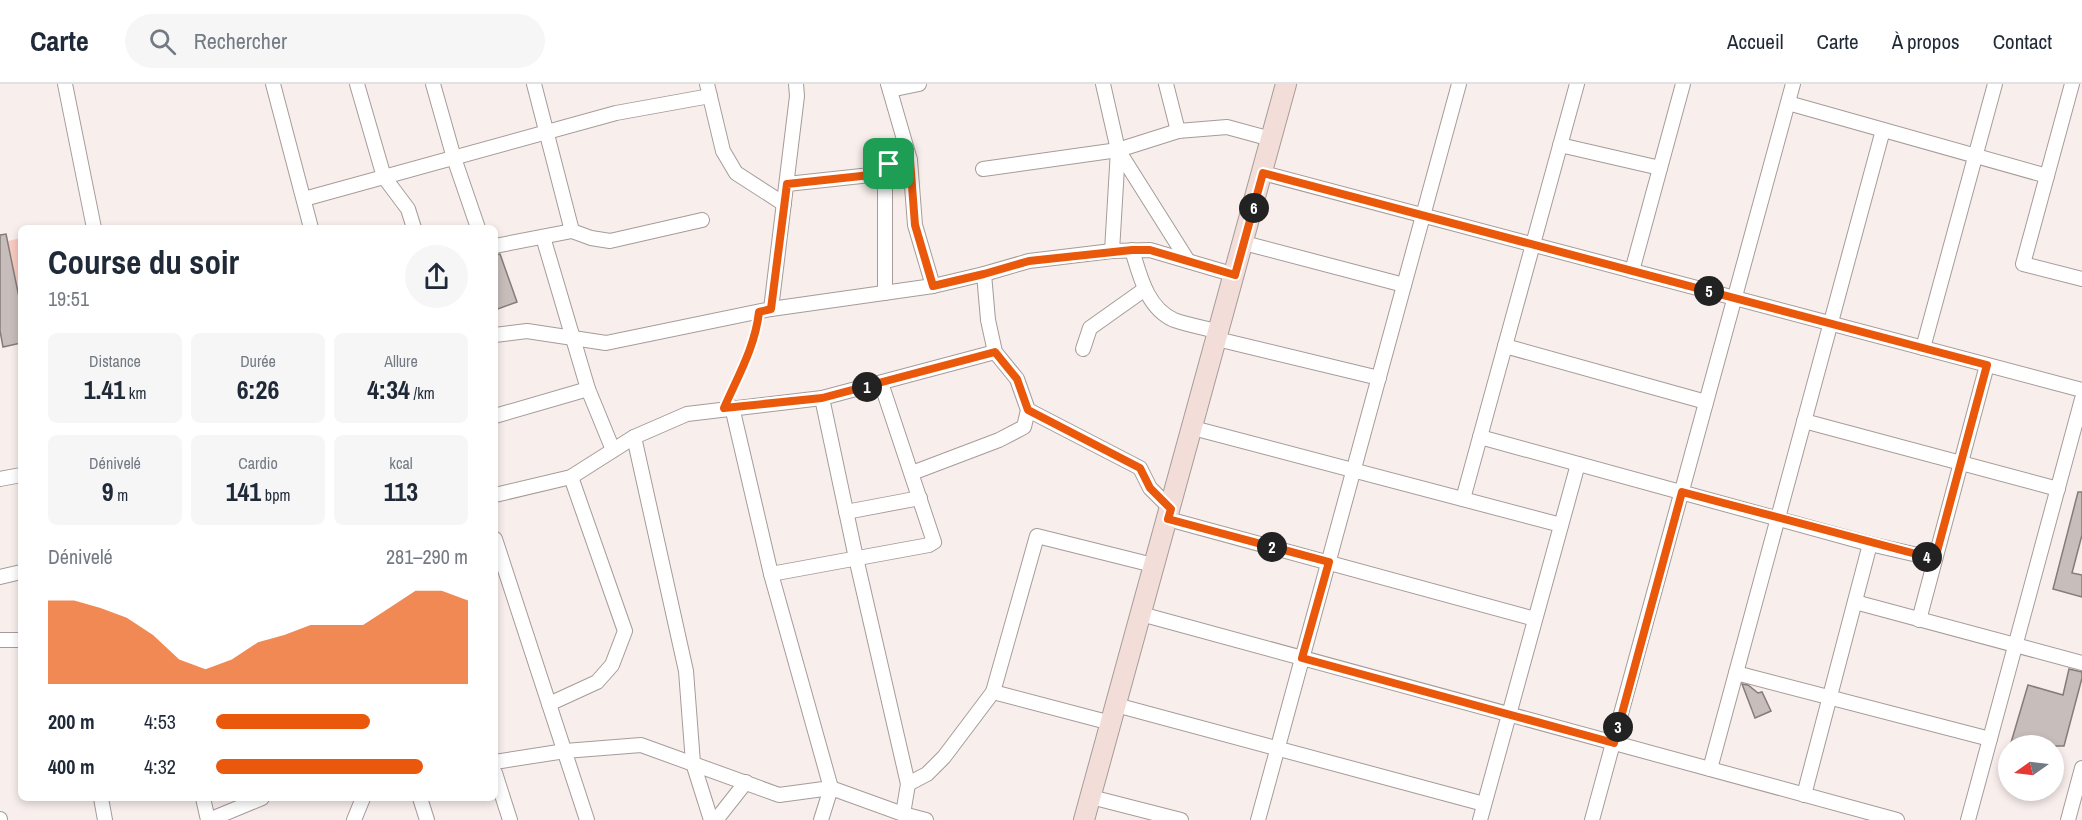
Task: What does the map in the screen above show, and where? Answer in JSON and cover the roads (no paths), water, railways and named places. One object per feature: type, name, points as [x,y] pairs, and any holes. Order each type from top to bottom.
[{"type":"street","points":[[65,84],[93,225]]},
{"type":"street","points":[[273,84],[311,225]]},
{"type":"street","points":[[357,84],[384,177],[408,209],[413,225]]},
{"type":"street","points":[[433,84],[454,158],[477,225]]},
{"type":"street","points":[[534,84],[572,231]]},
{"type":"street","points":[[765,311],[787,184],[797,96],[796,84]]},
{"type":"street","points":[[919,84],[889,87],[910,160],[915,225],[933,286]]},
{"type":"street","points":[[1103,84],[1118,150],[1112,251]]},
{"type":"street","points":[[1166,84],[1178,131]]},
{"type":"street","points":[[1084,820],[1286,84]]},
{"type":"street","points":[[1258,820],[1459,84]]},
{"type":"street","points":[[1463,499],[1577,84]]},
{"type":"street","points":[[1632,271],[1683,84]]},
{"type":"street","points":[[1592,820],[1793,84]]},
{"type":"street","points":[[1923,348],[1995,84]]},
{"type":"street","points":[[2072,84],[2023,264],[2082,279]]},
{"type":"street","points":[[304,199],[708,90],[723,151],[736,173],[784,204]]},
{"type":"street","points":[[1788,103],[2047,176]]},
{"type":"street","points":[[983,169],[1118,150],[1178,131],[1227,127],[1271,139]]},
{"type":"street","points":[[1710,769],[1883,130]]},
{"type":"street","points":[[1560,145],[1660,168]]},
{"type":"street","points":[[1118,150],[1188,261]]},
{"type":"street","points":[[885,293],[885,173],[893,161],[910,160]]},
{"type":"street","points":[[787,184],[885,173]]},
{"type":"street","points":[[1263,173],[2082,390]]},
{"type":"street","points":[[498,245],[572,231],[591,238],[610,241],[702,220]]},
{"type":"street","points":[[543,237],[588,389],[613,450]]},
{"type":"street","points":[[1244,243],[1404,285]]},
{"type":"street","points":[[1132,250],[1145,289],[1156,307],[1173,319],[1218,336],[1379,378]]},
{"type":"street","points":[[498,335],[526,331],[606,343],[765,311],[933,286],[1029,261],[1112,251],[1150,250],[1235,275]]},
{"type":"street","points":[[912,473],[999,440],[1024,427],[1028,410],[1017,379],[995,352],[988,320],[984,274]]},
{"type":"street","points":[[1083,349],[1090,328],[1145,289]]},
{"type":"street","points":[[1505,346],[1706,402]]},
{"type":"street","points":[[498,494],[571,477],[634,437],[687,414],[822,398],[995,352]]},
{"type":"street","points":[[1919,620],[1987,365]]},
{"type":"street","points":[[771,574],[929,545],[934,542],[881,383]]},
{"type":"street","points":[[498,415],[588,389]]},
{"type":"street","points":[[822,398],[908,784],[903,814]]},
{"type":"street","points":[[1968,820],[2082,399]]},
{"type":"street","points":[[728,408],[771,574],[831,788],[821,820]]},
{"type":"street","points":[[1028,410],[1140,468],[1150,488],[1169,514],[1329,562],[1535,619]]},
{"type":"street","points":[[1804,421],[2058,489]]},
{"type":"street","points":[[1193,428],[1561,525]]},
{"type":"street","points":[[634,437],[686,671],[693,763],[711,820]]},
{"type":"street","points":[[1480,437],[1935,559]]},
{"type":"street","points":[[1480,820],[1578,464]]},
{"type":"street","points":[[0,479],[18,476]]},
{"type":"street","points":[[549,704],[597,682],[612,665],[625,631],[571,477]]},
{"type":"street","points":[[846,512],[920,498]]},
{"type":"street","points":[[908,784],[927,774],[944,757],[993,692],[1037,536],[1153,565]]},
{"type":"street","points":[[1804,795],[1870,543]]},
{"type":"street","points":[[498,548],[587,820]]},
{"type":"street","points":[[0,577],[18,573]]},
{"type":"street","points":[[1855,602],[2082,663]]},
{"type":"street","points":[[1142,614],[1804,795],[1862,815],[1897,820]]},
{"type":"street","points":[[0,640],[18,640]]},
{"type":"street","points":[[1736,673],[1990,739]]},
{"type":"street","points":[[993,692],[1278,748],[1484,804]]},
{"type":"street","points":[[498,762],[565,751],[641,745],[779,795],[831,788],[925,820]]},
{"type":"street","points":[[2068,820],[2082,768]]},
{"type":"street","points":[[498,782],[510,820]]},
{"type":"street","points":[[716,820],[746,782]]},
{"type":"street","points":[[1091,797],[1181,820]]},
{"type":"street","points":[[102,801],[105,820]]},
{"type":"street","points":[[204,801],[208,820],[255,801]]},
{"type":"street","points":[[354,820],[362,801]]},
{"type":"street","points":[[421,801],[427,820]]}]
